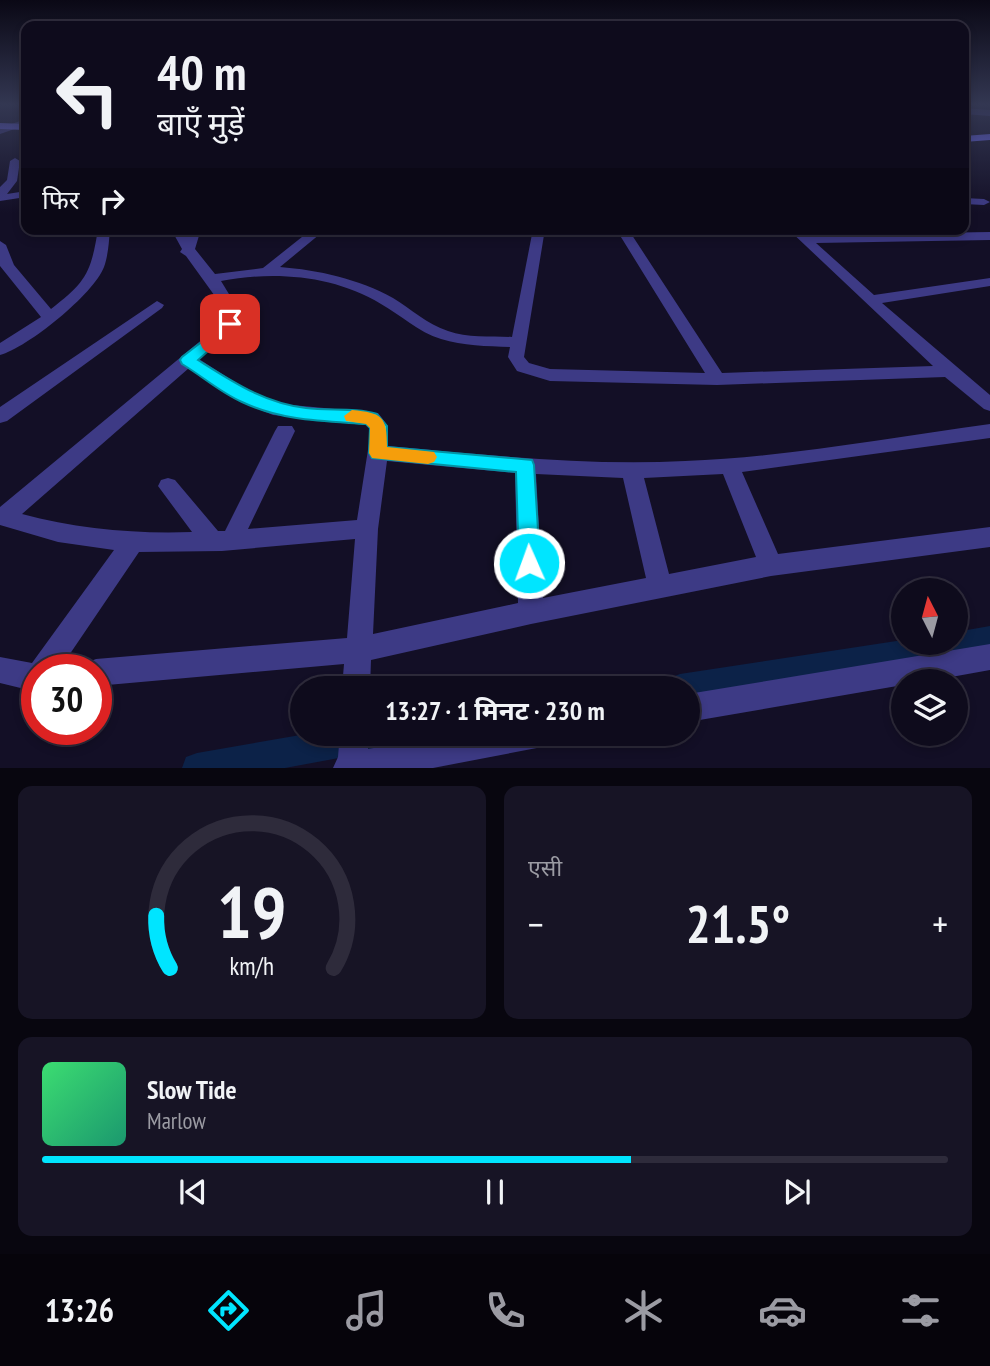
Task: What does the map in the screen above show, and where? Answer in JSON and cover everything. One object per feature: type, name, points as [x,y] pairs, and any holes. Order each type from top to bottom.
[{"type":"street","points":[[0,164],[21,160]]},
{"type":"street","points":[[0,196],[12,181],[21,160]]},
{"type":"street","points":[[0,196],[21,194]]},
{"type":"street","points":[[969,201],[984,202]]},
{"type":"street","points":[[0,350],[88,283],[97,268],[103,235]]},
{"type":"street","points":[[2,517],[230,324],[232,311],[211,279],[187,251],[180,235]]},
{"type":"street","points":[[187,251],[193,235]]},
{"type":"street","points":[[268,270],[312,235]]},
{"type":"street","points":[[538,235],[516,357],[523,368],[550,375],[717,379],[949,371]]},
{"type":"street","points":[[626,235],[717,379]]},
{"type":"street","points":[[800,235],[990,405]]},
{"type":"street","points":[[894,235],[990,236]]},
{"type":"street","points":[[0,245],[7,266],[48,316]]},
{"type":"street","points":[[211,279],[268,270],[299,271],[379,296],[437,333],[459,338],[518,342]]},
{"type":"street","points":[[870,300],[990,282]]},
{"type":"street","points":[[0,416],[158,305]]},
{"type":"street","points":[[0,334],[21,335]]},
{"type":"street","points":[[188,360],[247,398],[279,410],[371,418],[379,426],[378,453],[366,529],[356,676]]},
{"type":"street","points":[[222,539],[285,431]]},
{"type":"street","points":[[378,453],[525,465],[684,469],[990,431]]},
{"type":"street","points":[[525,465],[531,612]]},
{"type":"street","points":[[729,465],[771,565]]},
{"type":"street","points":[[631,468],[660,587]]},
{"type":"street","points":[[168,486],[222,539]]},
{"type":"street","points":[[2,517],[77,536],[134,542],[366,529]]},
{"type":"street","points":[[112,672],[357,650],[531,612],[771,565],[990,537]]},
{"type":"street","points":[[54,654],[134,542]]},
{"type":"street","points":[[700,706],[990,657]]},
{"type":"street","points":[[0,670],[21,675]]},
{"type":"street","points":[[352,746],[350,767],[469,746]]},
{"type":"waterway","points":[[700,685],[990,639]]},
{"type":"waterway","points":[[197,768],[323,746]]},
{"type":"slow traffic","points":[[352,416],[371,418],[379,426],[378,453],[428,457]]},
{"type":"route","points":[[230,324],[188,360],[247,398],[279,410],[371,418],[379,426],[378,453],[525,465],[529,563]]}]
